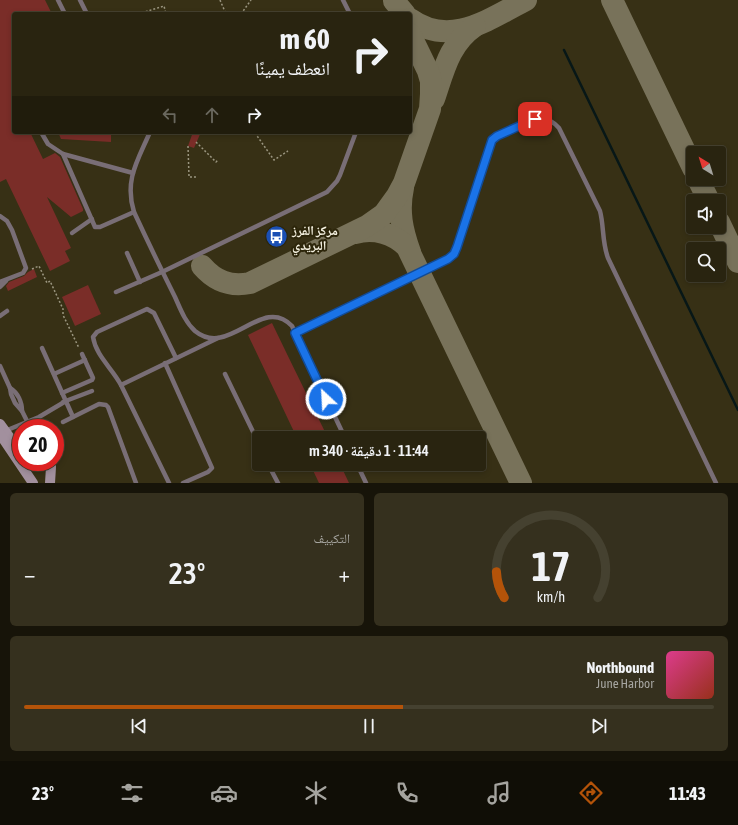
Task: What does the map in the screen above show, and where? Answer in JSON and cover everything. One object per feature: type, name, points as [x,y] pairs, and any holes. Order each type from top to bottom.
[{"type":"street","points":[[1,431],[12,441]]},
{"type":"street","points":[[1,431],[33,483]]},
{"type":"street","points":[[50,483],[51,471]]},
{"type":"lane","points":[[58,0],[64,12]]},
{"type":"lane","points":[[80,0],[86,12]]},
{"type":"lane","points":[[343,0],[349,12]]},
{"type":"lane","points":[[295,333],[448,259],[454,254],[492,140],[497,136],[535,119],[548,119],[554,122],[559,128],[600,210],[604,248],[608,258],[716,483]]},
{"type":"lane","points":[[42,134],[48,144],[63,154],[133,173]]},
{"type":"lane","points":[[149,134],[133,173],[130,193],[134,212],[188,323],[196,331],[206,337],[218,338]]},
{"type":"lane","points":[[116,292],[162,272],[327,192],[337,181],[340,175],[355,134]]},
{"type":"lane","points":[[63,154],[95,227],[97,228],[134,212]]},
{"type":"lane","points":[[0,216],[10,225],[26,265],[23,273],[6,281],[0,282]]},
{"type":"lane","points":[[72,233],[92,219]]},
{"type":"lane","points":[[127,253],[140,282]]},
{"type":"lane","points":[[0,287],[6,281]]},
{"type":"lane","points":[[169,483],[114,372],[102,360],[93,340],[94,334],[142,311],[147,309],[151,310],[154,313],[176,358]]},
{"type":"lane","points":[[0,316],[7,310]]},
{"type":"lane","points":[[121,385],[218,338],[230,335],[266,317],[280,317],[287,320],[292,326],[341,431]]},
{"type":"lane","points":[[42,348],[73,417]]},
{"type":"lane","points":[[62,393],[92,380],[92,375],[82,354]]},
{"type":"lane","points":[[54,374],[85,360]]},
{"type":"lane","points":[[165,363],[212,468],[208,472],[183,483]]},
{"type":"lane","points":[[0,366],[10,388],[15,392],[20,401],[22,411],[26,419]]},
{"type":"lane","points":[[226,374],[253,431]]},
{"type":"lane","points":[[32,419],[39,417],[66,401],[92,391]]},
{"type":"lane","points":[[64,422],[99,404],[106,405],[136,483]]},
{"type":"lane","points":[[1,431],[12,427]]},
{"type":"lane","points":[[272,471],[278,483]]},
{"type":"lane","points":[[360,471],[366,483]]},
{"type":"path","points":[[220,0],[225,12]]},
{"type":"path","points":[[242,12],[251,0]]},
{"type":"path","points":[[144,12],[164,6],[166,12]]},
{"type":"path","points":[[256,134],[274,160],[288,150]]},
{"type":"path","points":[[196,142],[216,162],[218,160]]},
{"type":"path","points":[[188,146],[189,177],[196,177]]},
{"type":"path","points":[[23,273],[39,266],[47,283],[50,282],[63,309],[63,315],[82,354]]},
{"type":"building","points":[[0,0],[45,0],[51,12],[12,12],[12,134],[31,134],[43,159],[55,153],[60,157],[83,209],[83,211],[71,217],[47,197],[71,248],[65,251],[70,261],[50,271],[6,179],[0,182]]},
{"type":"building","points":[[59,134],[111,134],[111,142],[61,139]]},
{"type":"building","points":[[192,134],[200,134],[194,148],[188,146]]},
{"type":"building","points":[[34,269],[37,277],[8,291],[6,286],[9,282],[24,276]]},
{"type":"building","points":[[88,285],[101,314],[75,326],[62,297]]},
{"type":"building","points":[[272,323],[325,431],[294,431],[248,335]]},
{"type":"building","points":[[313,471],[343,471],[349,483],[319,483]]},
{"type":"waterway","points":[[564,50],[738,410]]},
{"type":"taxiway","points":[[412,20],[425,27],[440,31],[455,31],[469,28],[484,22],[526,0]]},
{"type":"taxiway","points":[[612,0],[686,153]]},
{"type":"taxiway","points":[[394,1],[403,12]]},
{"type":"taxiway","points":[[434,99],[448,58],[453,49],[466,33],[475,26]]},
{"type":"taxiway","points":[[202,266],[212,276],[223,282],[236,284],[250,283],[367,226],[384,214],[404,183],[430,109],[431,81],[428,71],[412,38]]},
{"type":"taxiway","points":[[702,186],[706,194]]},
{"type":"taxiway","points":[[403,188],[401,213],[405,236],[410,252]]},
{"type":"taxiway","points":[[355,233],[369,231],[383,233],[396,238],[407,247],[521,483]]},
{"type":"taxiway","points":[[725,234],[738,262]]},
{"type":"place","name":"مركز الفرز البريدي","points":[[276,237]]},
{"type":"route","points":[[326,399],[295,333],[442,263],[454,254],[490,143],[497,136],[535,119]]}]
